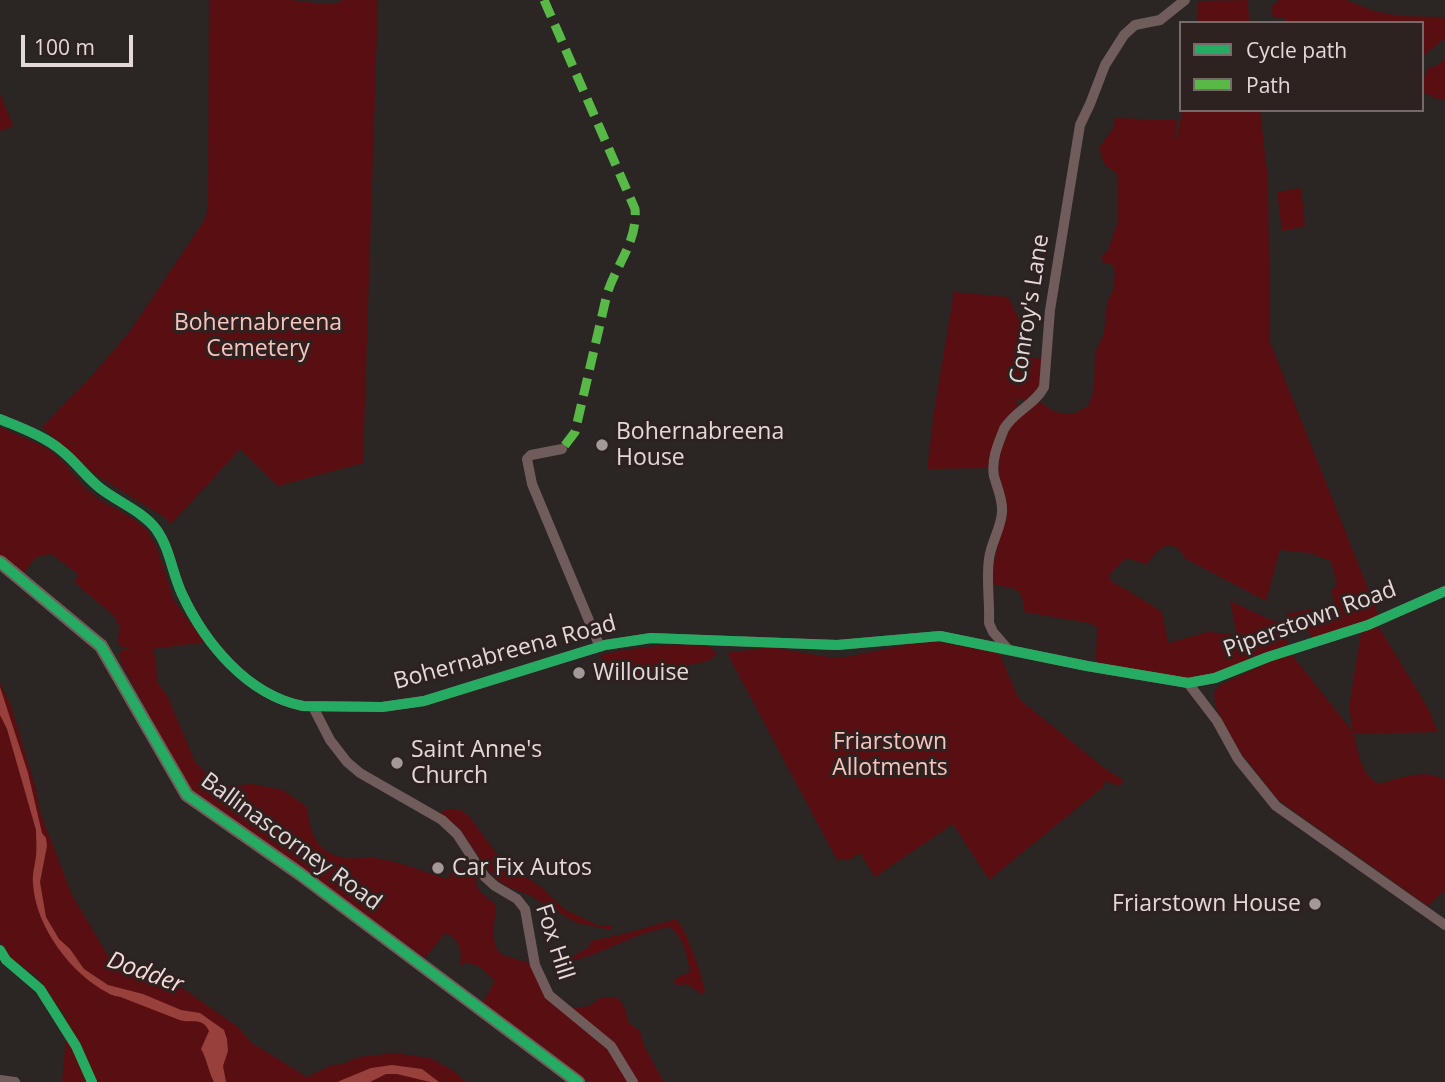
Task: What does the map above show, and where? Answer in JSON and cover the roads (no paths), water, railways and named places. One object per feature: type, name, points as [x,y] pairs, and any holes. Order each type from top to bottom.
[{"type":"main road","name":"Ballinascorney Road","points":[[0,562],[102,646],[187,795],[300,874],[578,1082]]},
{"type":"street","name":"Conroy's Lane","points":[[1007,648],[989,623],[989,558],[1002,513],[1002,502],[994,476],[994,456],[1006,426],[1018,411],[1039,397],[1044,387],[1050,310],[1080,125],[1105,65],[1124,35],[1135,25],[1160,20],[1185,0]]},
{"type":"street","name":"Bohernabreena Road","points":[[0,419],[51,443],[102,489],[151,523],[164,542],[176,581],[189,607],[211,641],[255,687],[290,704],[313,707],[382,707],[424,701],[600,647],[651,638],[837,645],[940,636],[1087,666],[1188,683]]},
{"type":"street","points":[[562,449],[531,454],[527,459],[527,468],[600,647]]},
{"type":"street","name":"Piperstown Road","points":[[1188,683],[1215,678],[1268,657],[1368,625],[1445,591]]},
{"type":"street","points":[[1188,683],[1217,721],[1238,759],[1276,806],[1445,925]]},
{"type":"street","name":"Fox Hill","points":[[313,707],[330,740],[347,762],[360,773],[442,820],[457,834],[485,877],[517,899],[525,909],[536,965],[549,995],[611,1046],[634,1082]]},
{"type":"street","points":[[0,1080],[15,1082]]},
{"type":"place","name":"Bohernabreena House","points":[[602,445]]},
{"type":"place","name":"Willouise","points":[[579,673]]},
{"type":"place","name":"Saint Anne's Church","points":[[397,763]]},
{"type":"place","name":"Car Fix Autos","points":[[438,868]]},
{"type":"place","name":"Friarstown House","points":[[1315,904]]},
{"type":"park label","name":"Bohernabreena Cemetery","points":[[258,336]]},
{"type":"park label","name":"Friarstown Allotments","points":[[890,755]]},
{"type":"water label","name":"Dodder","points":[[145,973]]}]
